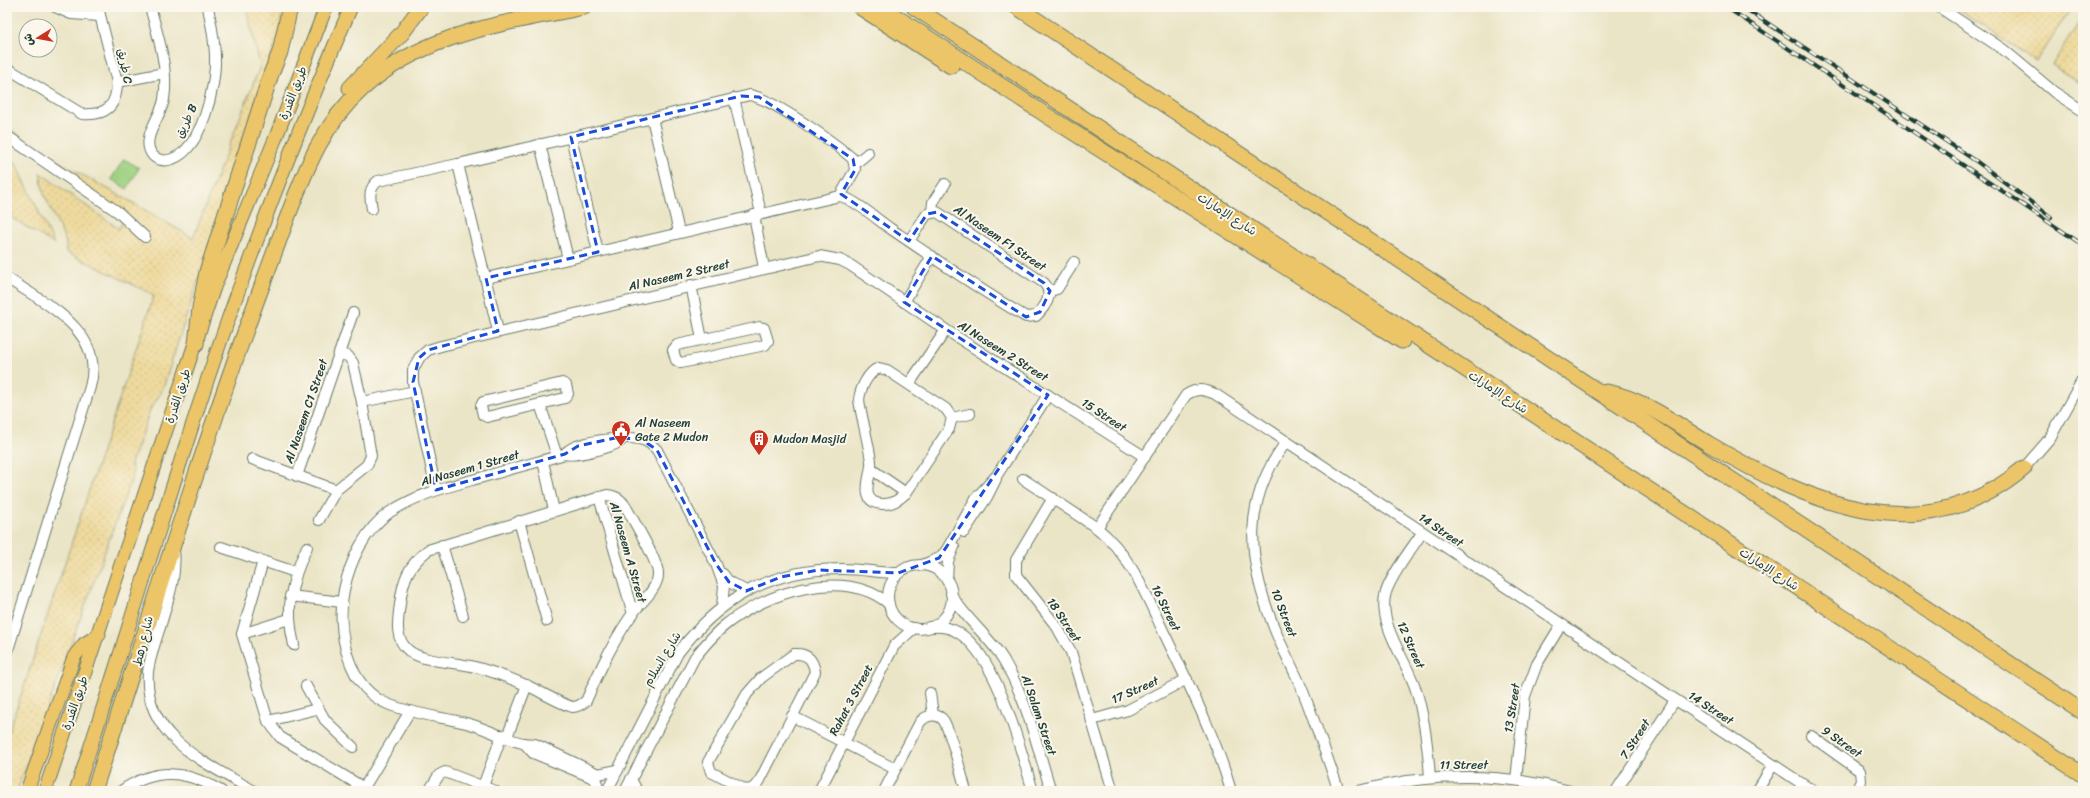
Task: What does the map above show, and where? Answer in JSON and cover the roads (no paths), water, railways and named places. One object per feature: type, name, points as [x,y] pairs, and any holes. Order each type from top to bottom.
[{"type":"highway","points":[[196,344],[203,290],[212,255],[271,74],[280,52],[290,7]]},
{"type":"highway","points":[[212,255],[236,209],[274,96],[288,48],[296,7]]},
{"type":"highway","points":[[380,56],[414,7]]},
{"type":"highway","points":[[263,283],[272,242],[316,141],[344,96],[402,34],[422,7]]},
{"type":"highway","points":[[94,791],[222,398],[263,283],[314,151],[332,121],[365,86],[398,61],[442,40],[470,31],[584,7]]},
{"type":"highway","points":[[860,7],[1150,193],[1256,248]]},
{"type":"highway","points":[[881,7],[1052,119],[1497,402],[1546,431],[1591,452]]},
{"type":"highway","name":"شارع الإمارات","points":[[914,7],[2083,775]]},
{"type":"highway","points":[[1017,7],[2083,712]]},
{"type":"highway","points":[[1023,7],[1037,20]]},
{"type":"highway","points":[[1598,391],[1616,394],[1634,400],[1750,468],[1781,483],[1824,499],[1863,510],[1904,515],[1943,510],[1968,502],[1992,491],[2024,468]]},
{"type":"main road","name":"طريق القدرة","points":[[45,791],[99,635],[214,288],[276,137],[326,7]]},
{"type":"main road","name":"طريق القدرة","points":[[76,791],[191,434],[250,259],[350,10]]},
{"type":"main road","points":[[27,791],[74,658],[84,644],[99,635]]},
{"type":"street","points":[[55,7],[71,14],[99,11]]},
{"type":"street","name":"طريق B","points":[[150,7],[164,73],[164,99],[161,111],[148,139],[148,147],[151,154],[157,159],[165,161],[179,156],[194,140],[212,90],[215,59],[208,7]]},
{"type":"street","points":[[1940,7],[2004,50],[2054,92],[2083,111]]},
{"type":"street","name":"طريق C","points":[[7,68],[82,114],[99,113],[104,111],[112,104],[117,94],[117,82],[99,11]]},
{"type":"street","points":[[117,82],[164,73]]},
{"type":"street","points":[[372,209],[370,191],[373,185],[378,181],[458,164],[750,95],[768,101],[849,155],[855,164]]},
{"type":"street","points":[[734,98],[757,214],[764,268]]},
{"type":"street","points":[[652,118],[679,232]]},
{"type":"street","points":[[7,136],[118,212],[145,237]]},
{"type":"street","points":[[571,137],[598,252]]},
{"type":"street","points":[[540,144],[568,259]]},
{"type":"street","points":[[840,196],[852,175],[855,164],[868,153]]},
{"type":"street","points":[[458,164],[498,331]]},
{"type":"street","points":[[909,241],[927,214],[932,212],[933,202],[945,184]]},
{"type":"street","points":[[486,278],[679,232],[840,196],[845,197],[909,241],[1026,317],[1031,318],[1040,312],[1050,297],[1050,291],[1057,289],[1074,262]]},
{"type":"street","name":"Al Naseem F1 Street","points":[[932,212],[937,212],[1044,283],[1050,291]]},
{"type":"street","name":"Al Naseem 2 Street","points":[[436,490],[415,391],[413,370],[419,358],[428,350],[498,331],[809,258],[829,256],[850,265],[946,330],[1048,395]]},
{"type":"street","points":[[904,302],[932,256]]},
{"type":"street","points":[[7,278],[65,316],[80,336],[86,350],[89,365],[89,390],[7,653]]},
{"type":"street","points":[[691,285],[702,339]]},
{"type":"street","name":"Al Naseem C1 Street","points":[[298,476],[352,313]]},
{"type":"street","points":[[762,327],[766,330],[768,341],[763,346],[684,362],[676,360],[674,350],[677,345],[702,339],[762,327]]},
{"type":"street","points":[[909,384],[946,330]]},
{"type":"street","name":"Al Naseem C1 Street","points":[[319,520],[336,490],[367,466],[370,461],[371,451],[362,402],[352,360],[348,356],[339,354]]},
{"type":"street","points":[[879,368],[887,370],[946,409],[952,418],[949,428],[906,492],[896,501],[889,504],[880,504],[872,500],[867,491],[866,482],[871,469],[858,400],[860,393],[871,373],[879,368]]},
{"type":"street","points":[[2024,468],[2050,438],[2083,379]]},
{"type":"street","points":[[562,383],[566,385],[568,394],[565,398],[540,404],[487,417],[482,414],[481,406],[483,402],[523,392],[562,383]]},
{"type":"street","name":"14 Street","points":[[1097,528],[1186,395],[1196,389],[1205,390],[1215,394],[1812,791]]},
{"type":"street","points":[[362,402],[415,391]]},
{"type":"street","points":[[1033,791],[1008,711],[984,661],[959,632],[940,626],[914,628],[900,622],[891,610],[889,604],[889,587],[898,573],[905,568],[922,565],[939,558],[946,552],[978,504],[991,490],[997,475],[1048,395]]},
{"type":"street","name":"15 Street","points":[[1048,395],[1145,457]]},
{"type":"street","points":[[540,404],[561,455]]},
{"type":"street","points":[[952,418],[970,414]]},
{"type":"street","name":"Al Naseem 1 Street","points":[[599,791],[596,781],[591,777],[545,753],[535,744],[524,743],[468,724],[410,712],[388,705],[374,695],[362,683],[346,652],[342,631],[342,602],[346,577],[356,553],[370,531],[389,513],[413,498],[436,490],[561,455],[569,449],[590,447],[614,438],[641,439],[650,443],[657,450],[716,564],[724,586],[722,606]]},
{"type":"street","name":"10 Street","points":[[1286,442],[1276,457],[1261,487],[1255,509],[1252,532],[1254,554],[1258,577],[1271,620],[1302,688],[1339,791]]},
{"type":"street","name":"Al Naseem C1 Street","points":[[252,459],[336,490]]},
{"type":"street","points":[[543,460],[554,510]]},
{"type":"street","points":[[871,469],[906,492]]},
{"type":"street","name":"16 Street","points":[[1023,479],[1097,528],[1108,537],[1126,558],[1187,680],[1213,740],[1231,791]]},
{"type":"street","name":"Al Naseem A Street","points":[[607,495],[615,496],[622,500],[657,569],[658,580],[633,614],[616,641],[586,701],[580,706],[573,707],[527,685],[476,667],[416,656],[401,642],[398,632],[398,622],[402,588],[407,573],[416,560],[428,550],[599,497],[607,495]]},
{"type":"street","name":"Al Naseem A Street","points":[[599,497],[633,614]]},
{"type":"street","name":"18 Street","points":[[1053,498],[1019,553],[1015,568],[1016,575],[1065,639],[1092,720],[1113,791]]},
{"type":"street","points":[[929,627],[939,622],[946,615],[950,605],[951,594],[948,581],[948,561],[954,546],[978,504]]},
{"type":"street","points":[[519,521],[547,621]]},
{"type":"street","name":"12 Street","points":[[1422,533],[1390,582],[1385,594],[1383,606],[1385,619],[1416,689],[1428,744],[1430,778]]},
{"type":"street","name":"شارع رهط","points":[[174,543],[175,559],[173,581],[148,671],[149,691],[153,710],[162,727],[175,742],[254,791]]},
{"type":"street","points":[[442,545],[463,616]]},
{"type":"street","points":[[221,547],[295,572]]},
{"type":"street","points":[[294,645],[290,619],[290,596],[295,572],[307,547]]},
{"type":"street","points":[[263,561],[242,634],[268,721],[280,737],[363,789],[410,712]]},
{"type":"street","name":"Al Naseem 1 Street","points":[[716,564],[729,582],[746,590]]},
{"type":"street","points":[[922,565],[937,570],[948,581]]},
{"type":"street","name":"شارع السلام","points":[[607,791],[678,654],[691,636],[722,606],[746,590],[782,577],[818,570],[856,569],[898,573]]},
{"type":"street","points":[[625,791],[695,657],[714,635],[743,613],[780,595],[818,586],[855,587],[875,594],[889,604]]},
{"type":"street","name":"Al Salam Street","points":[[951,594],[962,612],[992,644],[1011,674],[1025,708],[1051,791]]},
{"type":"street","points":[[290,596],[342,602]]},
{"type":"street","points":[[242,634],[290,619]]},
{"type":"street","name":"13 Street","points":[[1516,780],[1525,696],[1538,664],[1561,625]]},
{"type":"street","name":"Rahat 3 Street","points":[[818,791],[842,742],[894,646],[914,628]]},
{"type":"street","points":[[794,654],[802,654],[809,657],[814,664],[814,672],[792,716],[756,787],[746,790],[711,772],[708,762],[747,694],[761,678],[787,659],[794,654]]},
{"type":"street","name":"17 Street","points":[[1092,720],[1128,710],[1187,680]]},
{"type":"street","points":[[483,786],[527,685]]},
{"type":"street","points":[[306,686],[317,710],[333,730],[353,747]]},
{"type":"street","points":[[930,694],[933,715]]},
{"type":"street","name":"7 Street","points":[[1616,791],[1675,700]]},
{"type":"street","points":[[268,721],[317,710]]},
{"type":"street","points":[[884,791],[920,722],[928,716],[933,715],[939,717],[946,726],[966,791]]},
{"type":"street","points":[[792,716],[895,769]]},
{"type":"street","name":"9 Street","points":[[1811,736],[1860,771],[1862,781],[1856,791]]},
{"type":"street","name":"Al Naseem 1 Street","points":[[564,762],[598,774],[618,770]]},
{"type":"street","points":[[1757,791],[1774,765]]},
{"type":"street","points":[[429,791],[438,774],[445,772],[495,791]]},
{"type":"street","points":[[121,791],[133,783],[150,776],[169,774],[188,776],[206,782],[221,791]]},
{"type":"street","name":"11 Street","points":[[1358,791],[1382,785],[1430,778],[1488,777],[1516,780],[1570,791]]},
{"type":"street","points":[[631,778],[637,791]]},
{"type":"railway","points":[[1726,7],[2083,245]]},
{"type":"railway","points":[[1743,7],[1976,161],[2051,217]]},
{"type":"place","name":"Al Naseem Gate 2 Mudon","points":[[621,447]]},
{"type":"place","name":"Mudon Masjid","points":[[759,456]]}]
